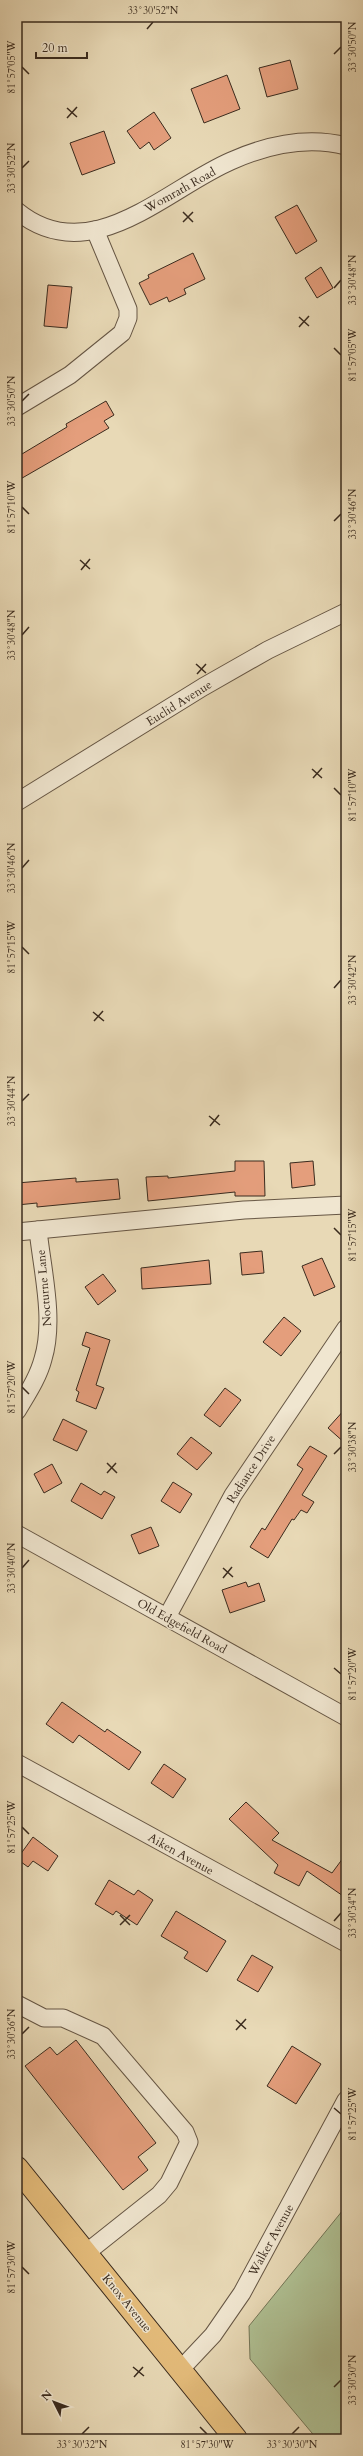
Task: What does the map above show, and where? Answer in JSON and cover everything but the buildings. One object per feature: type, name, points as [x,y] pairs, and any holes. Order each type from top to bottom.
[{"type":"main road","name":"Knox Avenue","points":[[17,2168],[181,2369],[236,2439]]},
{"type":"street","name":"Womrath Road","points":[[17,211],[44,226],[59,230],[75,232],[95,230],[121,223],[230,161],[263,150],[300,142],[318,141],[346,146]]},
{"type":"street","points":[[17,407],[70,375],[122,333],[126,326],[128,309],[95,230]]},
{"type":"street","name":"Euclid Avenue","points":[[17,802],[203,687],[268,650],[346,612]]},
{"type":"street","points":[[17,1232],[244,1210],[346,1205]]},
{"type":"street","name":"Nocturne Lane","points":[[17,1411],[38,1375],[47,1340],[48,1322],[38,1230]]},
{"type":"street","name":"Radiance Drive","points":[[167,1617],[234,1495],[346,1328]]},
{"type":"street","name":"Old Edgefield Road","points":[[17,1534],[346,1717]]},
{"type":"street","name":"Aiken Avenue","points":[[17,1763],[346,1943]]},
{"type":"street","points":[[17,2004],[44,2018],[63,2018],[103,2036],[185,2132],[189,2142],[169,2183],[159,2195],[86,2253]]},
{"type":"street","name":"Walker Avenue","points":[[181,2369],[212,2335],[242,2293],[346,2100]]},
{"type":"green space","points":[[343,2210],[346,2211],[346,2439],[317,2439],[250,2359],[249,2326]]}]
